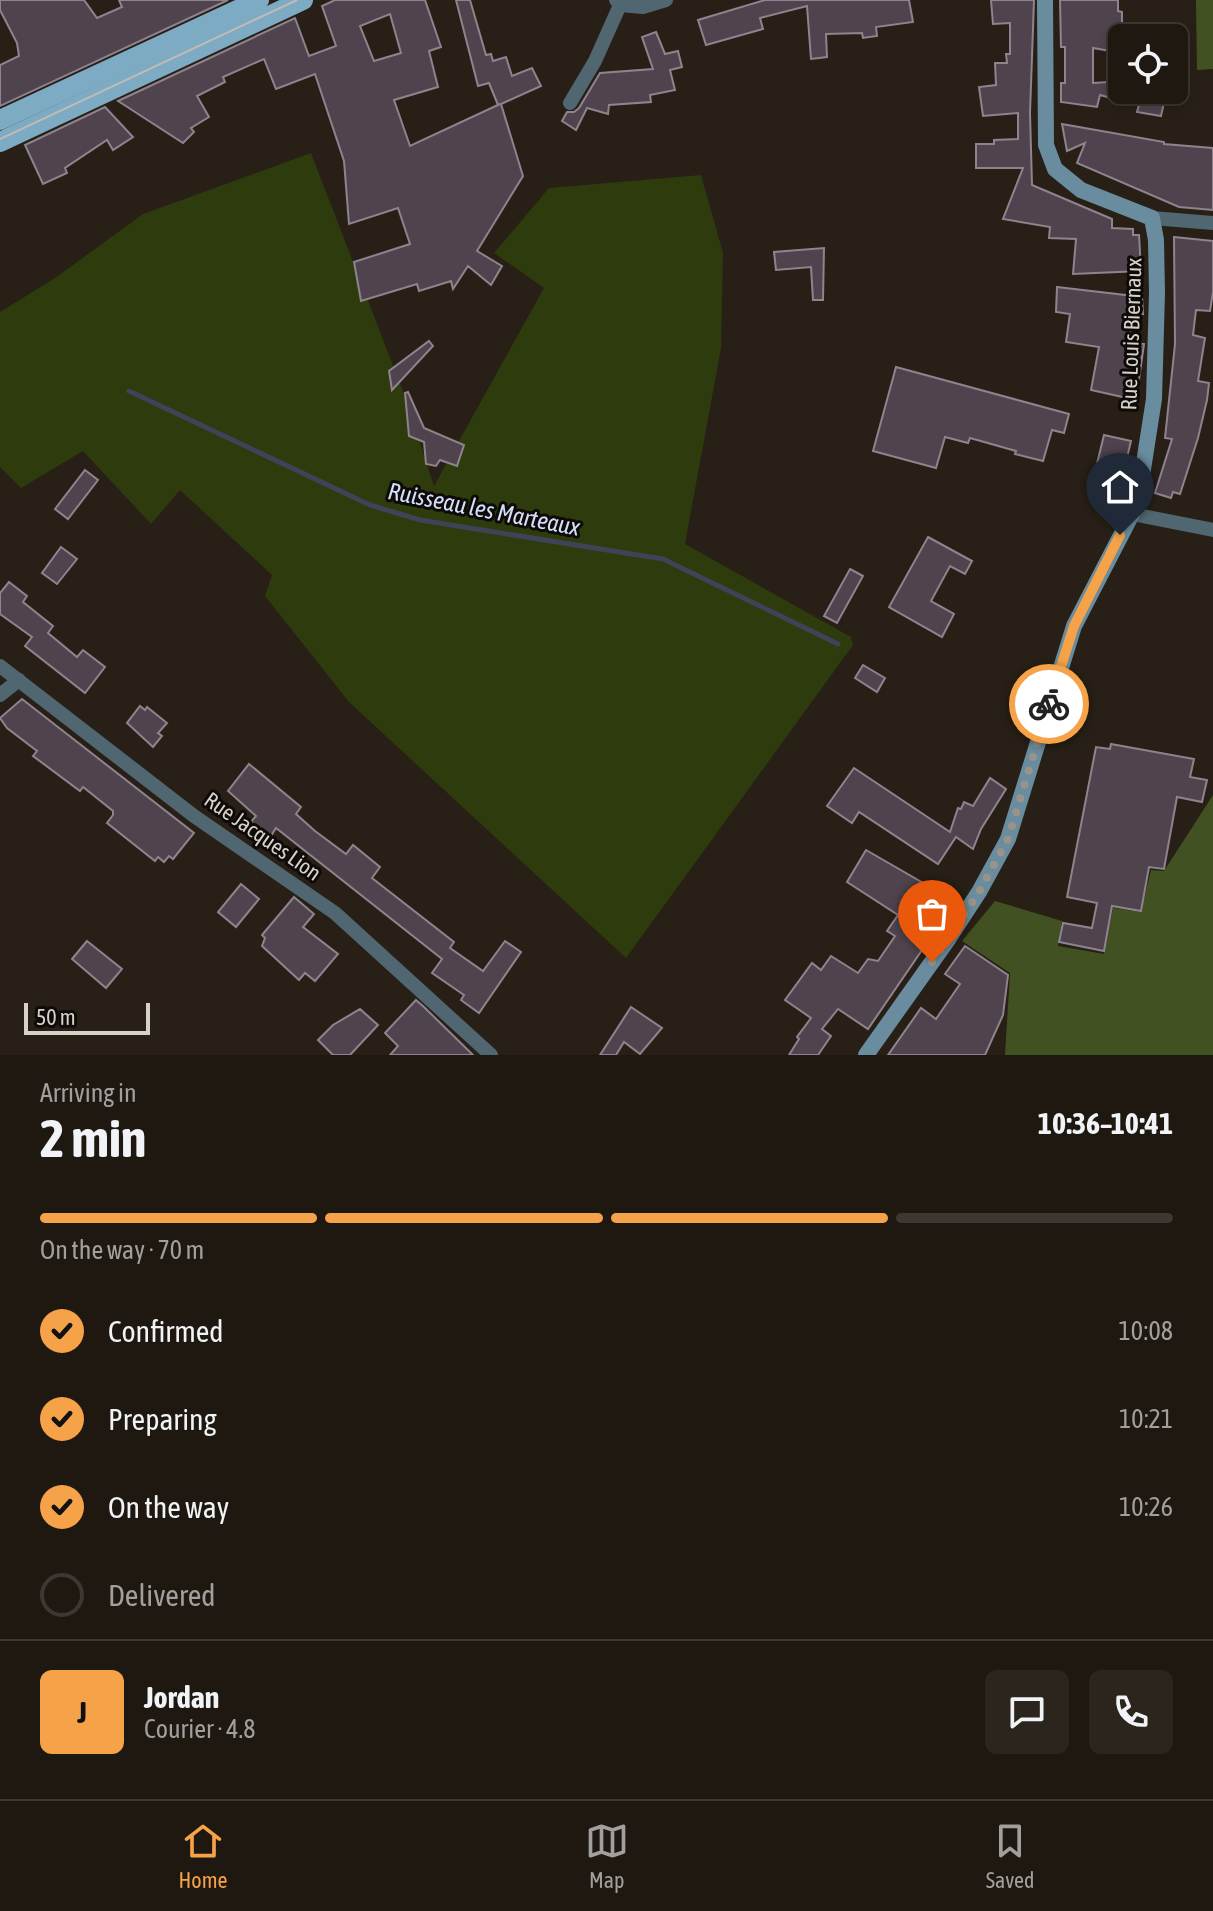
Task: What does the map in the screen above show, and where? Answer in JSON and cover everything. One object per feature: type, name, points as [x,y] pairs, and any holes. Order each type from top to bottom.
[{"type":"main road","points":[[0,120],[259,0]]},
{"type":"main road","points":[[0,142],[303,0]]},
{"type":"street","points":[[570,103],[595,61],[618,2],[643,7],[666,0]]},
{"type":"street","points":[[1045,0],[1046,145],[1055,169],[1081,190],[1152,218],[1213,223]]},
{"type":"street","name":"Rue Louis Biernaux","points":[[866,1055],[949,938],[1008,839],[1074,626],[1132,514],[1141,482],[1155,385],[1157,293],[1156,240],[1152,218]]},
{"type":"street","points":[[1132,514],[1213,530]]},
{"type":"street","name":"Rue Jacques Lion","points":[[0,666],[194,816],[335,913],[491,1055]]},
{"type":"street","points":[[0,695],[19,680]]},
{"type":"green space","points":[[1196,0],[1213,0],[1213,69],[1197,70]]},
{"type":"green space","points":[[311,153],[407,402],[434,486],[544,288],[494,253],[549,188],[701,175],[723,253],[721,348],[685,544],[851,637],[853,645],[626,958],[349,702],[265,596],[272,575],[180,490],[151,524],[83,451],[21,488],[0,467],[0,312],[55,278],[143,214]]},
{"type":"green space","points":[[1213,795],[1213,1055],[1005,1055],[1010,973],[962,941],[995,901],[1062,921],[1058,946],[1104,954],[1113,908],[1141,912],[1151,870],[1164,871]]},
{"type":"building","points":[[0,0],[84,0],[97,18],[122,7],[119,0],[228,0],[0,106],[0,65],[19,56],[17,43],[0,10]]},
{"type":"building","points":[[335,0],[425,0],[441,47],[429,51],[438,87],[394,100],[410,146],[498,105],[489,83],[478,86],[456,0],[470,0],[486,55],[491,54],[493,61],[506,57],[512,76],[532,68],[541,86],[501,104],[523,176],[477,251],[502,266],[491,285],[468,266],[453,289],[451,281],[419,291],[417,284],[361,301],[354,262],[410,244],[398,208],[349,224],[344,161],[315,74],[276,89],[264,59],[223,77],[225,82],[197,96],[209,117],[191,128],[194,132],[183,143],[118,101],[295,18],[309,56],[336,46],[322,6]],"holes":[[[390,14],[401,53],[374,61],[360,26]]]},
{"type":"building","points":[[765,0],[909,0],[913,22],[876,27],[877,36],[863,38],[862,33],[826,34],[827,57],[811,59],[807,6],[760,18],[763,29],[706,45],[698,20]]},
{"type":"building","points":[[991,0],[1034,0],[1030,113],[1032,185],[1112,219],[1112,228],[1133,229],[1133,235],[1139,235],[1141,271],[1073,274],[1076,239],[1049,238],[1050,227],[1003,219],[1023,168],[976,168],[976,144],[1018,139],[1018,113],[983,116],[979,87],[996,85],[995,63],[1007,63],[1006,54],[1010,54],[1010,23],[993,24]]},
{"type":"building","points":[[1060,0],[1118,0],[1122,24],[1108,24],[1108,51],[1093,48],[1093,83],[1108,82],[1107,97],[1100,95],[1097,107],[1061,102],[1061,83],[1065,83],[1065,47],[1061,47]]},
{"type":"building","points":[[656,32],[665,54],[678,51],[682,67],[670,70],[675,90],[650,95],[651,102],[609,105],[608,114],[587,108],[576,130],[562,121],[567,112],[579,108],[600,73],[653,69],[642,37]]},
{"type":"building","points":[[1139,104],[1164,104],[1161,116],[1137,112]]},
{"type":"building","points":[[105,107],[133,137],[113,150],[107,140],[65,168],[67,173],[43,184],[25,145]]},
{"type":"building","points":[[1062,124],[1164,144],[1213,148],[1213,210],[1179,207],[1077,163],[1085,143],[1067,151]]},
{"type":"building","points":[[1174,237],[1213,241],[1213,292],[1210,311],[1196,310],[1193,335],[1205,338],[1198,381],[1209,383],[1207,400],[1180,494],[1173,492],[1171,498],[1155,493],[1172,439],[1165,438],[1175,344]]},
{"type":"building","points":[[824,248],[823,300],[813,300],[811,267],[776,270],[774,252]]},
{"type":"building","points":[[1057,287],[1142,297],[1143,314],[1133,312],[1129,342],[1144,344],[1136,400],[1091,390],[1099,347],[1066,342],[1070,314],[1056,312]]},
{"type":"building","points":[[429,341],[433,346],[392,390],[389,371]]},
{"type":"building","points":[[896,367],[1069,414],[1064,433],[1052,430],[1043,461],[970,438],[968,443],[945,437],[936,468],[873,451]]},
{"type":"building","points":[[408,392],[424,428],[464,445],[457,466],[440,460],[436,466],[426,464],[424,442],[409,436],[405,393]]},
{"type":"building","points":[[1104,435],[1131,441],[1120,487],[1093,480]]},
{"type":"building","points":[[85,470],[98,480],[68,519],[55,509]]},
{"type":"building","points":[[928,537],[972,561],[965,574],[950,566],[931,601],[954,614],[942,637],[889,607]]},
{"type":"building","points":[[61,547],[77,559],[57,584],[42,573]]},
{"type":"building","points":[[850,569],[863,576],[837,623],[824,616]]},
{"type":"building","points":[[9,582],[27,596],[23,602],[53,626],[48,633],[77,657],[83,650],[105,667],[85,693],[25,646],[32,637],[0,614],[0,593]]},
{"type":"building","points":[[863,665],[885,678],[877,692],[855,678]]},
{"type":"building","points":[[22,699],[194,833],[173,859],[169,856],[164,862],[158,857],[155,861],[107,823],[113,811],[83,787],[80,791],[33,756],[37,751],[7,728],[0,718]]},
{"type":"building","points":[[140,706],[145,710],[147,707],[167,723],[158,733],[162,736],[153,747],[127,723]]},
{"type":"building","points":[[1111,744],[1194,759],[1190,777],[1207,780],[1202,802],[1177,797],[1164,869],[1149,867],[1141,911],[1112,906],[1104,951],[1059,942],[1063,923],[1092,928],[1097,903],[1067,897],[1096,747],[1110,749]]},
{"type":"building","points":[[249,764],[301,807],[296,814],[315,831],[346,854],[353,845],[380,867],[372,878],[454,942],[450,948],[483,971],[505,941],[521,952],[479,1013],[461,1000],[464,995],[432,973],[442,959],[276,828],[269,839],[250,823],[256,816],[228,791]]},
{"type":"building","points":[[854,768],[950,832],[958,808],[961,809],[964,802],[973,806],[990,778],[1006,789],[981,829],[973,849],[956,837],[938,864],[859,812],[852,823],[827,806]]},
{"type":"building","points":[[866,850],[925,884],[917,896],[946,915],[868,1029],[838,1009],[822,1029],[831,1036],[818,1055],[789,1055],[811,1018],[785,1000],[812,963],[821,970],[831,956],[858,973],[868,959],[878,961],[895,936],[887,931],[898,915],[847,882]]},
{"type":"building","points":[[241,884],[259,899],[236,927],[218,912]]},
{"type":"building","points":[[294,897],[314,914],[303,927],[338,954],[315,981],[305,973],[299,980],[262,946],[265,938],[262,935]]},
{"type":"building","points":[[87,941],[122,969],[106,988],[72,959]]},
{"type":"building","points":[[965,946],[1008,975],[1003,1015],[985,1055],[888,1055],[921,1008],[936,1019],[960,984],[945,974]]},
{"type":"building","points":[[416,1000],[473,1055],[390,1055],[398,1046],[385,1033]]},
{"type":"building","points":[[631,1007],[662,1028],[640,1054],[624,1042],[616,1055],[600,1055]]},
{"type":"building","points":[[360,1009],[378,1025],[350,1055],[333,1055],[318,1040],[333,1025]]},
{"type":"waterway","name":"Ruisseau les Marteaux","points":[[129,391],[370,505],[420,520],[663,559],[838,644]]},
{"type":"tram line","points":[[0,139],[297,0]]},
{"type":"way so far","points":[[932,962],[979,892],[1008,839],[1049,704]]},
{"type":"route","points":[[1049,704],[1074,626],[1120,535]]}]
